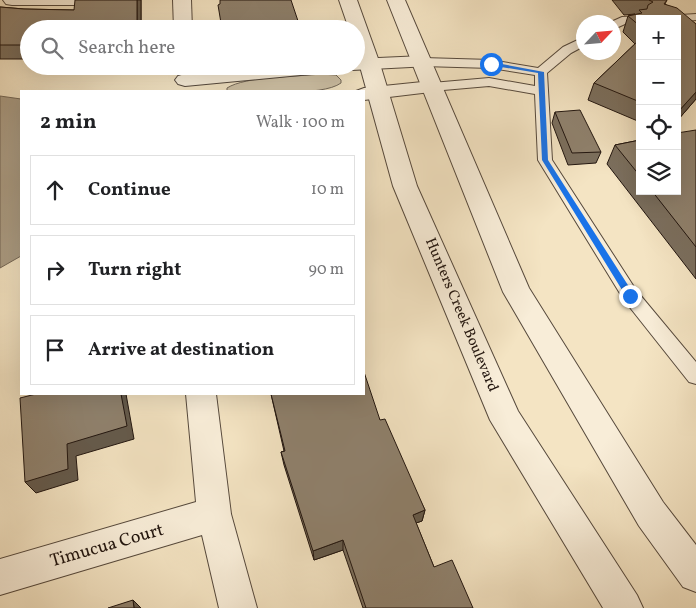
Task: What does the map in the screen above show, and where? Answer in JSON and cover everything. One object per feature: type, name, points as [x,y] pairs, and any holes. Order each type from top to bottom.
[{"type":"street","points":[[12,0],[103,0]]},
{"type":"street","points":[[182,0],[183,20]]},
{"type":"street","name":"Hunters Creek Boulevard","points":[[348,0],[351,20]]},
{"type":"street","points":[[396,0],[424,62],[432,88],[517,292],[650,514],[696,574]]},
{"type":"street","points":[[365,65],[424,62]]},
{"type":"street","points":[[185,79],[234,75]]},
{"type":"street","name":"Hunters Creek Boulevard","points":[[362,75],[371,93],[405,186],[506,420],[624,608]]},
{"type":"street","points":[[371,93],[432,88]]},
{"type":"street","points":[[201,395],[214,514],[238,608]]},
{"type":"street","name":"Timucua Court","points":[[0,577],[214,514]]},
{"type":"lane","points":[[681,18],[696,17]]},
{"type":"lane","points":[[621,22],[636,20]]},
{"type":"lane","points":[[424,62],[491,64],[541,72],[567,50],[576,45]]},
{"type":"lane","points":[[489,82],[491,64]]},
{"type":"lane","points":[[541,72],[545,160],[630,296],[696,376]]},
{"type":"lane","points":[[432,88],[489,82],[542,91]]},
{"type":"shaded area","points":[[336,75],[341,80],[341,83],[319,90],[227,90],[227,88],[235,84],[246,81]]},
{"type":"shaded area","points":[[0,96],[20,99],[20,257],[0,268]]},
{"type":"building","points":[[75,0],[137,0],[137,20],[20,20],[20,45],[0,45],[0,7],[74,10]]},
{"type":"building","points":[[220,0],[291,0],[298,20],[220,20],[218,5]]},
{"type":"building","points":[[649,0],[667,0],[664,4],[677,8],[696,24],[696,92],[681,109],[681,15],[636,15],[636,23],[628,16],[642,13],[639,10],[647,9],[648,5],[653,2]]},
{"type":"building","points":[[636,43],[636,100],[594,83],[618,60],[621,60],[621,57]]},
{"type":"building","points":[[580,110],[601,152],[572,153],[555,112]]},
{"type":"building","points":[[696,130],[696,247],[655,195],[681,195],[681,132]]},
{"type":"building","points":[[636,141],[636,171],[615,145]]},
{"type":"building","points":[[365,375],[380,420],[385,419],[425,510],[413,515],[434,567],[452,560],[473,608],[366,608],[343,540],[313,551],[281,452],[285,451],[271,395],[365,395]]},
{"type":"building","points":[[32,395],[121,395],[127,426],[67,444],[68,469],[25,482],[20,398]]},
{"type":"building","points":[[133,600],[134,608],[108,608]]},
{"type":"route","points":[[491,64],[541,72],[545,160],[630,296]]}]
